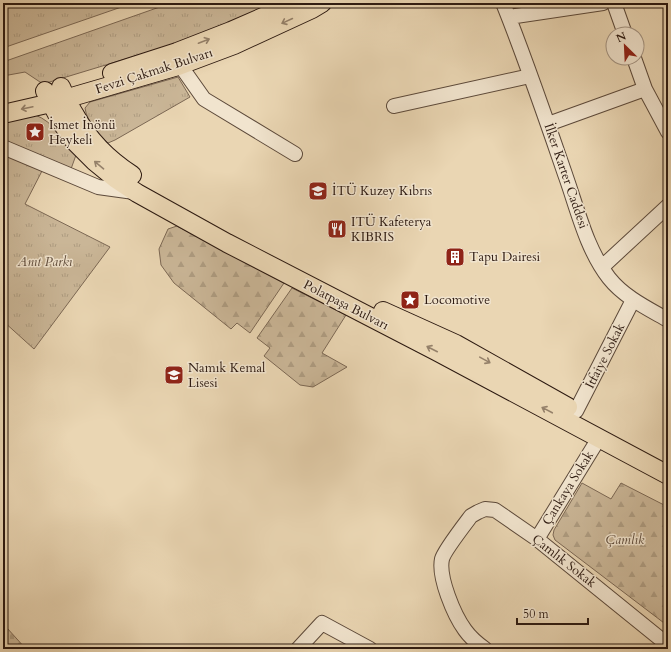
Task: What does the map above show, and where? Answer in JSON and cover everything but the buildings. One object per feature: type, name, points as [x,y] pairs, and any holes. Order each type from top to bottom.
[{"type":"main road","name":"Fevzi Çakmak Bulvarı","points":[[3,114],[104,76],[177,52],[231,31],[295,3]]},
{"type":"main road","name":"Fevzi Çakmak Bulvarı","points":[[3,102],[56,95],[180,65],[248,38],[322,3]]},
{"type":"main road","name":"Polatpaşa Bulvarı","points":[[56,95],[61,122],[80,147],[116,179],[137,193],[227,243],[360,307],[456,344],[668,464]]},
{"type":"main road","name":"Polatpaşa Bulvarı","points":[[56,95],[74,115],[87,134],[105,153],[124,170],[174,202],[360,307],[668,475]]},
{"type":"street","name":"İlker Karter Caddesi","points":[[503,3],[588,238],[602,267],[609,278],[633,300],[668,320]]},
{"type":"street","points":[[509,17],[602,3]]},
{"type":"street","points":[[614,3],[622,26]]},
{"type":"street","points":[[180,65],[204,99],[295,154]]},
{"type":"street","points":[[637,66],[645,89],[668,132]]},
{"type":"street","points":[[394,106],[530,76]]},
{"type":"street","points":[[548,124],[645,89]]},
{"type":"street","points":[[3,147],[98,187],[137,193]]},
{"type":"street","points":[[602,267],[668,206]]},
{"type":"street","name":"İtfaiye Sokak","points":[[576,411],[633,300]]},
{"type":"street","name":"Çankaya Sokak","points":[[537,539],[599,438]]},
{"type":"street","name":"Çamlık Sokak","points":[[476,647],[452,606],[443,581],[441,569],[442,557],[471,516],[485,509],[495,510],[537,539],[668,645]]},
{"type":"street","points":[[298,649],[322,623],[370,649]]},
{"type":"green space","points":[[3,3],[133,3],[3,48]]},
{"type":"green space","points":[[171,3],[275,3],[208,34],[43,84],[25,72],[3,76],[3,62]]},
{"type":"green space","points":[[178,77],[190,97],[115,140],[108,143],[88,118],[85,108],[90,102]]},
{"type":"green space","points":[[35,115],[53,127],[76,155],[71,169],[3,142],[3,123]]},
{"type":"green space","name":"Anıt Parkı","points":[[3,153],[43,169],[25,204],[110,247],[34,349],[3,321]]},
{"type":"green space","points":[[177,226],[284,283],[250,333],[237,323],[231,329],[174,283],[161,265],[159,249],[168,229]]},
{"type":"green space","points":[[292,288],[346,315],[322,353],[347,367],[313,387],[300,385],[264,356],[270,348],[257,338]]},
{"type":"green space","name":"Çamlık","points":[[582,483],[611,499],[621,483],[668,507],[668,626],[555,540],[553,535],[554,530]]},
{"type":"green space","points":[[3,626],[7,628],[26,649],[3,649]]},
{"type":"place","name":"İsmet İnönü Heykeli","points":[[35,132]]},
{"type":"place","name":"İTÜ Kuzey Kıbrıs","points":[[318,191]]},
{"type":"place","name":"ITÜ Kafeterya KIBRIS","points":[[337,229]]},
{"type":"place","name":"Tapu Dairesi","points":[[455,257]]},
{"type":"place","name":"Locomotive","points":[[410,300]]},
{"type":"place","name":"Namık Kemal Lisesi","points":[[174,375]]}]
